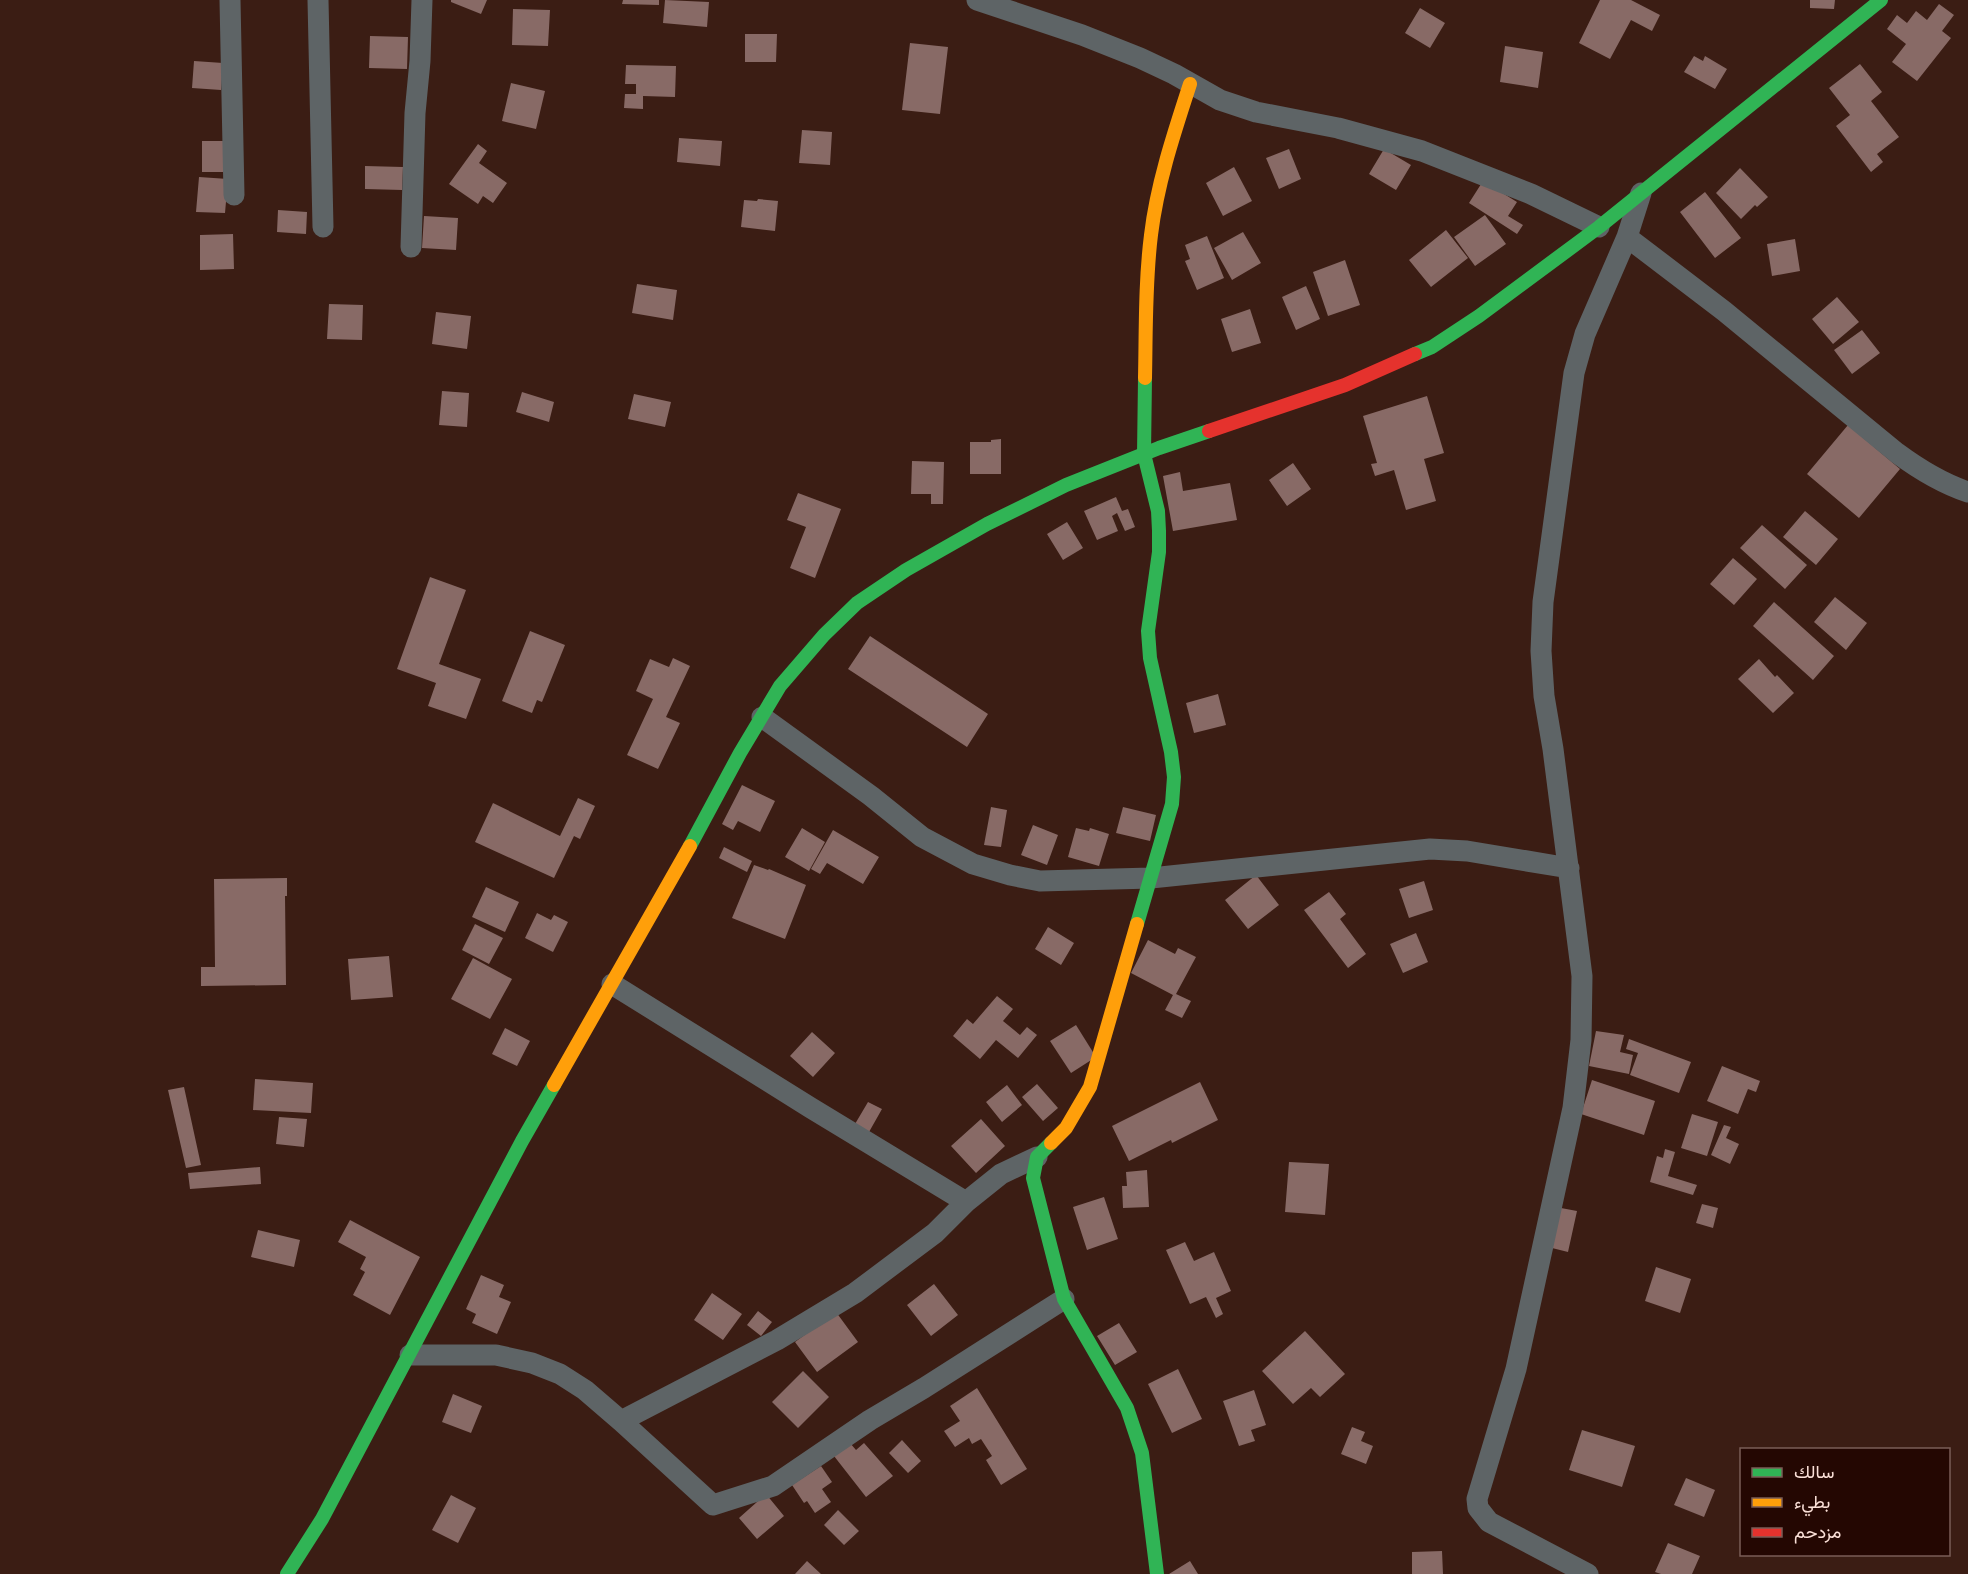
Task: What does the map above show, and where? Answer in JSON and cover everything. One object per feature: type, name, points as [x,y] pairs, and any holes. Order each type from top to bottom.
[{"type":"street","points":[[230,0],[234,195]]},
{"type":"street","points":[[318,0],[323,227]]},
{"type":"street","points":[[411,247],[415,113],[422,0]]},
{"type":"street","points":[[977,0],[1082,35],[1140,58],[1220,100],[1256,112],[1338,128],[1422,151],[1531,194],[1599,227]]},
{"type":"street","points":[[287,1574],[322,1519],[522,1142],[762,717],[780,686],[824,635],[857,603],[906,570],[987,524],[1066,485],[1144,454],[1345,385],[1432,347],[1479,316],[1599,227],[1881,0]]},
{"type":"street","points":[[621,1421],[777,1340],[855,1293],[935,1233],[966,1202],[1001,1174],[1037,1157],[1066,1128],[1090,1087],[1172,804],[1174,777],[1172,752],[1150,658],[1148,631],[1159,552],[1159,531],[1158,511],[1144,454],[1147,280],[1150,233],[1166,159],[1190,84]]},
{"type":"street","points":[[1588,1574],[1489,1522],[1478,1508],[1477,1499],[1516,1369],[1573,1108],[1581,1040],[1582,976],[1544,696],[1541,651],[1542,602],[1574,373],[1585,334],[1627,237],[1642,191]]},
{"type":"street","points":[[1627,237],[1724,311],[1897,453],[1925,473],[1968,492]]},
{"type":"street","points":[[762,717],[871,796],[922,837],[973,864],[1040,882],[1151,878],[1430,849],[1467,851],[1569,868]]},
{"type":"street","points":[[612,984],[966,1202]]},
{"type":"street","points":[[1037,1157],[1033,1178],[1064,1299],[1127,1408],[1142,1453],[1157,1574]]},
{"type":"street","points":[[410,1355],[496,1355],[560,1374],[585,1390],[713,1505],[773,1486],[870,1420],[1064,1299]]},
{"type":"building","points":[[451,0],[487,0],[481,14],[451,2]]},
{"type":"building","points":[[623,0],[659,0],[659,5],[622,4]]},
{"type":"building","points":[[665,0],[709,2],[707,27],[663,23]]},
{"type":"building","points":[[1600,0],[1631,0],[1660,15],[1652,31],[1631,20],[1610,59],[1579,43]]},
{"type":"building","points":[[1810,0],[1835,0],[1834,9],[1810,8]]},
{"type":"building","points":[[1939,4],[1954,15],[1942,31],[1951,38],[1917,81],[1892,62],[1906,44],[1887,29],[1897,15],[1907,23],[1916,11],[1927,20]]},
{"type":"building","points":[[1420,8],[1445,23],[1430,48],[1405,33]]},
{"type":"building","points":[[513,9],[550,10],[548,46],[512,45]]},
{"type":"building","points":[[745,34],[777,34],[776,62],[745,62]]},
{"type":"building","points":[[370,36],[408,37],[407,69],[369,68]]},
{"type":"building","points":[[910,43],[948,47],[940,114],[902,110]]},
{"type":"building","points":[[1505,46],[1543,52],[1538,88],[1500,82]]},
{"type":"building","points":[[1694,56],[1703,61],[1705,56],[1727,69],[1715,89],[1684,72]]},
{"type":"building","points":[[194,61],[223,63],[221,90],[192,88]]},
{"type":"building","points":[[1860,64],[1882,92],[1871,101],[1899,137],[1877,154],[1883,162],[1871,172],[1836,126],[1850,115],[1829,88]]},
{"type":"building","points":[[626,65],[676,66],[675,97],[643,96],[643,109],[624,108],[625,94],[636,94],[636,84],[625,84]]},
{"type":"building","points":[[511,83],[545,91],[536,129],[502,121]]},
{"type":"building","points":[[802,130],[832,132],[830,165],[799,163]]},
{"type":"building","points":[[679,138],[722,141],[720,166],[677,162]]},
{"type":"building","points":[[202,141],[223,141],[223,172],[202,172]]},
{"type":"building","points":[[478,144],[487,151],[479,163],[507,183],[493,203],[483,196],[478,204],[449,184]]},
{"type":"building","points":[[1289,149],[1301,179],[1279,189],[1266,158]]},
{"type":"building","points":[[1384,149],[1411,165],[1396,190],[1369,174]]},
{"type":"building","points":[[365,166],[403,167],[402,190],[365,189]]},
{"type":"building","points":[[1234,167],[1252,201],[1223,216],[1206,183]]},
{"type":"building","points":[[1740,168],[1768,197],[1757,207],[1755,205],[1741,219],[1716,193]]},
{"type":"building","points":[[199,177],[228,179],[225,213],[196,212]]},
{"type":"building","points":[[1483,181],[1517,202],[1508,216],[1523,225],[1517,234],[1469,203]]},
{"type":"building","points":[[1705,192],[1741,238],[1715,258],[1680,212]]},
{"type":"building","points":[[758,199],[778,201],[775,231],[741,227],[744,200],[757,201]]},
{"type":"building","points":[[278,210],[307,212],[306,234],[277,232]]},
{"type":"building","points":[[1485,215],[1506,244],[1475,266],[1454,237]]},
{"type":"building","points":[[424,216],[458,218],[456,250],[422,248]]},
{"type":"building","points":[[1446,230],[1468,258],[1431,287],[1409,260]]},
{"type":"building","points":[[1243,232],[1261,263],[1232,280],[1214,248]]},
{"type":"building","points":[[233,234],[234,269],[200,270],[200,235]]},
{"type":"building","points":[[1207,236],[1224,278],[1197,290],[1185,261],[1190,259],[1185,245]]},
{"type":"building","points":[[1795,239],[1800,271],[1772,276],[1767,244]]},
{"type":"building","points":[[1345,260],[1360,305],[1328,316],[1313,272]]},
{"type":"building","points":[[637,284],[677,290],[673,320],[632,313]]},
{"type":"building","points":[[1306,286],[1320,319],[1296,330],[1282,297]]},
{"type":"building","points":[[1837,297],[1859,322],[1833,344],[1812,319]]},
{"type":"building","points":[[329,304],[363,305],[362,340],[327,339]]},
{"type":"building","points":[[1250,309],[1261,343],[1232,352],[1221,319]]},
{"type":"building","points":[[436,312],[471,316],[467,349],[432,344]]},
{"type":"building","points":[[1862,330],[1880,353],[1852,374],[1834,350]]},
{"type":"building","points":[[442,391],[469,393],[467,427],[439,425]]},
{"type":"building","points":[[522,392],[554,402],[549,422],[516,412]]},
{"type":"building","points":[[634,394],[671,402],[665,427],[628,419]]},
{"type":"building","points":[[1427,396],[1444,453],[1424,459],[1436,501],[1406,510],[1394,470],[1375,476],[1371,464],[1377,463],[1363,416]]},
{"type":"building","points":[[1848,425],[1900,469],[1859,518],[1807,474]]},
{"type":"building","points":[[1001,439],[1001,474],[970,474],[970,442],[991,442],[991,440]]},
{"type":"building","points":[[912,461],[944,462],[943,504],[931,504],[931,494],[911,494]]},
{"type":"building","points":[[1293,463],[1311,489],[1287,506],[1269,480]]},
{"type":"building","points":[[1180,472],[1183,491],[1230,483],[1237,520],[1173,531],[1163,476]]},
{"type":"building","points":[[798,493],[841,509],[815,578],[790,568],[806,527],[787,520]]},
{"type":"building","points":[[1116,497],[1122,511],[1128,509],[1135,527],[1125,531],[1117,513],[1112,516],[1118,531],[1097,540],[1084,511]]},
{"type":"building","points":[[1805,511],[1838,539],[1816,565],[1783,537]]},
{"type":"building","points":[[1067,522],[1083,548],[1063,560],[1047,534]]},
{"type":"building","points":[[1762,525],[1807,565],[1785,589],[1740,548]]},
{"type":"building","points":[[1733,558],[1757,579],[1734,605],[1710,584]]},
{"type":"building","points":[[430,577],[466,590],[439,664],[481,679],[466,719],[428,706],[436,683],[397,669]]},
{"type":"building","points":[[1835,597],[1867,623],[1846,650],[1814,622]]},
{"type":"building","points":[[1774,602],[1834,656],[1813,680],[1753,626]]},
{"type":"building","points":[[530,631],[565,645],[542,702],[537,700],[532,713],[502,701]]},
{"type":"building","points":[[870,636],[988,714],[967,747],[848,669]]},
{"type":"building","points":[[673,658],[690,666],[666,717],[680,723],[658,769],[627,755],[653,699],[636,691],[650,659],[669,667]]},
{"type":"building","points":[[1759,659],[1794,693],[1773,713],[1738,679]]},
{"type":"building","points":[[1218,694],[1226,725],[1194,733],[1186,703]]},
{"type":"building","points":[[742,785],[775,801],[760,832],[738,821],[733,830],[722,824]]},
{"type":"building","points":[[578,798],[595,806],[580,839],[574,836],[554,878],[475,842],[493,803],[560,836]]},
{"type":"building","points":[[991,807],[1007,810],[1001,847],[984,845]]},
{"type":"building","points":[[1123,807],[1156,815],[1150,841],[1116,833]]},
{"type":"building","points":[[1033,825],[1058,835],[1047,865],[1021,855]]},
{"type":"building","points":[[802,828],[825,842],[809,871],[785,857]]},
{"type":"building","points":[[1076,828],[1089,831],[1090,828],[1109,834],[1099,866],[1068,857]]},
{"type":"building","points":[[833,830],[879,857],[863,884],[827,863],[820,874],[811,869]]},
{"type":"building","points":[[724,847],[752,861],[747,872],[719,858]]},
{"type":"building","points":[[754,865],[806,885],[785,939],[732,918]]},
{"type":"building","points":[[1256,875],[1279,905],[1248,929],[1225,900]]},
{"type":"building","points":[[287,878],[287,896],[285,896],[286,985],[201,986],[201,967],[215,967],[214,879]]},
{"type":"building","points":[[1424,881],[1433,910],[1409,918],[1399,889]]},
{"type":"building","points":[[486,887],[519,902],[505,932],[472,917]]},
{"type":"building","points":[[1329,892],[1346,914],[1340,919],[1366,954],[1348,968],[1304,910]]},
{"type":"building","points":[[537,913],[551,920],[554,915],[568,922],[553,952],[525,938]]},
{"type":"building","points":[[475,924],[503,938],[489,964],[462,950]]},
{"type":"building","points":[[1048,927],[1074,943],[1061,965],[1035,949]]},
{"type":"building","points":[[1416,933],[1428,962],[1403,973],[1390,944]]},
{"type":"building","points":[[1148,940],[1175,954],[1178,948],[1196,957],[1176,994],[1191,1001],[1182,1018],[1165,1010],[1173,995],[1131,973]]},
{"type":"building","points":[[389,956],[393,997],[351,1000],[348,959]]},
{"type":"building","points":[[473,958],[512,979],[490,1019],[451,999]]},
{"type":"building","points":[[997,996],[1013,1009],[1003,1021],[1020,1035],[1027,1027],[1037,1035],[1018,1058],[996,1040],[980,1059],[953,1036],[967,1019],[973,1024]]},
{"type":"building","points":[[1076,1025],[1096,1057],[1071,1073],[1050,1041]]},
{"type":"building","points":[[505,1028],[530,1041],[517,1066],[492,1054]]},
{"type":"building","points":[[1596,1031],[1624,1035],[1620,1052],[1633,1055],[1629,1074],[1589,1066]]},
{"type":"building","points":[[812,1032],[835,1053],[813,1077],[790,1056]]},
{"type":"building","points":[[1629,1039],[1691,1062],[1679,1093],[1630,1075],[1638,1053],[1626,1049]]},
{"type":"building","points":[[1722,1066],[1760,1081],[1756,1092],[1748,1089],[1738,1114],[1707,1101]]},
{"type":"building","points":[[255,1079],[313,1083],[311,1113],[253,1110]]},
{"type":"building","points":[[1592,1080],[1655,1101],[1644,1135],[1581,1114]]},
{"type":"building","points":[[1200,1082],[1218,1120],[1129,1161],[1112,1126]]},
{"type":"building","points":[[1037,1084],[1058,1108],[1043,1121],[1022,1097]]},
{"type":"building","points":[[1007,1085],[1022,1105],[1002,1122],[986,1102]]},
{"type":"building","points":[[184,1087],[201,1165],[186,1168],[168,1090]]},
{"type":"building","points":[[868,1102],[882,1109],[869,1132],[855,1124]]},
{"type":"building","points":[[1692,1114],[1718,1122],[1707,1156],[1681,1148]]},
{"type":"building","points":[[279,1117],[307,1119],[304,1147],[276,1144]]},
{"type":"building","points":[[981,1119],[1005,1146],[976,1173],[951,1146]]},
{"type":"building","points":[[1724,1125],[1731,1127],[1726,1138],[1739,1144],[1730,1164],[1711,1155]]},
{"type":"building","points":[[1665,1149],[1675,1152],[1668,1176],[1697,1185],[1693,1195],[1650,1182],[1657,1156],[1663,1158]]},
{"type":"building","points":[[1289,1162],[1329,1164],[1325,1215],[1285,1212]]},
{"type":"building","points":[[260,1167],[261,1184],[190,1189],[188,1173]]},
{"type":"building","points":[[1147,1170],[1149,1207],[1123,1208],[1122,1186],[1127,1186],[1126,1172]]},
{"type":"building","points":[[1104,1197],[1118,1239],[1087,1250],[1073,1207]]},
{"type":"building","points":[[1702,1204],[1718,1208],[1713,1228],[1696,1223]]},
{"type":"building","points":[[1561,1208],[1577,1211],[1568,1252],[1552,1248]]},
{"type":"building","points":[[350,1220],[420,1257],[390,1315],[353,1295],[365,1272],[360,1269],[366,1257],[338,1242]]},
{"type":"building","points":[[258,1230],[300,1240],[294,1267],[251,1257]]},
{"type":"building","points":[[1185,1242],[1194,1261],[1214,1252],[1231,1291],[1216,1298],[1223,1314],[1216,1318],[1206,1297],[1190,1304],[1166,1250]]},
{"type":"building","points":[[1656,1267],[1691,1279],[1680,1313],[1645,1301]]},
{"type":"building","points":[[481,1275],[504,1285],[499,1297],[511,1302],[497,1334],[472,1323],[476,1314],[466,1309]]},
{"type":"building","points":[[934,1284],[958,1315],[931,1336],[907,1305]]},
{"type":"building","points":[[712,1293],[742,1314],[723,1340],[694,1320]]},
{"type":"building","points":[[758,1311],[772,1322],[761,1336],[747,1325]]},
{"type":"building","points":[[836,1312],[858,1342],[817,1372],[795,1342]]},
{"type":"building","points":[[1119,1323],[1137,1352],[1115,1365],[1097,1336]]},
{"type":"building","points":[[1305,1331],[1345,1374],[1320,1397],[1311,1388],[1293,1404],[1262,1371]]},
{"type":"building","points":[[1178,1369],[1202,1419],[1172,1433],[1148,1384]]},
{"type":"building","points":[[803,1371],[829,1397],[798,1428],[772,1402]]},
{"type":"building","points":[[977,1388],[1027,1469],[1001,1485],[986,1460],[992,1456],[981,1439],[972,1444],[969,1438],[955,1447],[944,1431],[960,1421],[950,1406]]},
{"type":"building","points":[[1254,1390],[1266,1425],[1251,1430],[1255,1441],[1239,1446],[1223,1401]]},
{"type":"building","points":[[453,1394],[482,1406],[471,1433],[442,1422]]},
{"type":"building","points":[[1352,1427],[1365,1432],[1361,1441],[1373,1446],[1366,1464],[1341,1454]]},
{"type":"building","points":[[1582,1430],[1635,1446],[1622,1487],[1569,1470]]},
{"type":"building","points":[[902,1440],[921,1461],[908,1473],[889,1453]]},
{"type":"building","points":[[850,1443],[856,1450],[864,1443],[893,1476],[866,1497],[834,1456]]},
{"type":"building","points":[[821,1466],[832,1482],[822,1489],[831,1502],[815,1513],[807,1501],[804,1503],[792,1485]]},
{"type":"building","points":[[1686,1478],[1715,1490],[1704,1517],[1674,1505]]},
{"type":"building","points":[[766,1494],[784,1516],[757,1539],[739,1518]]},
{"type":"building","points":[[451,1495],[476,1508],[458,1543],[432,1530]]},
{"type":"building","points":[[838,1510],[859,1531],[844,1545],[824,1525]]},
{"type":"building","points":[[1668,1543],[1700,1556],[1692,1574],[1655,1572]]},
{"type":"building","points":[[1442,1551],[1443,1574],[1412,1574],[1412,1552]]},
{"type":"building","points":[[807,1561],[821,1574],[795,1574]]},
{"type":"building","points":[[1190,1561],[1198,1574],[1169,1574]]},
{"type":"traffic: fast","points":[[1415,354],[1432,347],[1479,316],[1599,227],[1881,0]]},
{"type":"traffic: fast","points":[[1137,924],[1172,804],[1174,777],[1171,752],[1150,658],[1148,631],[1159,552],[1159,531],[1158,511],[1144,454],[1145,378]]},
{"type":"traffic: fast","points":[[690,846],[740,753],[780,686],[824,635],[857,603],[906,570],[987,524],[1066,485],[1209,431]]},
{"type":"traffic: fast","points":[[287,1574],[322,1519],[522,1141],[554,1085]]},
{"type":"traffic: fast","points":[[1051,1143],[1037,1157],[1033,1178],[1064,1299],[1127,1408],[1142,1453],[1157,1574]]},
{"type":"traffic: slow","points":[[1145,378],[1146,307],[1151,235],[1157,197],[1190,84]]},
{"type":"traffic: slow","points":[[554,1085],[690,846]]},
{"type":"traffic: slow","points":[[1051,1143],[1066,1128],[1090,1087],[1137,924]]},
{"type":"traffic: jam","points":[[1209,431],[1345,385],[1415,354]]}]
